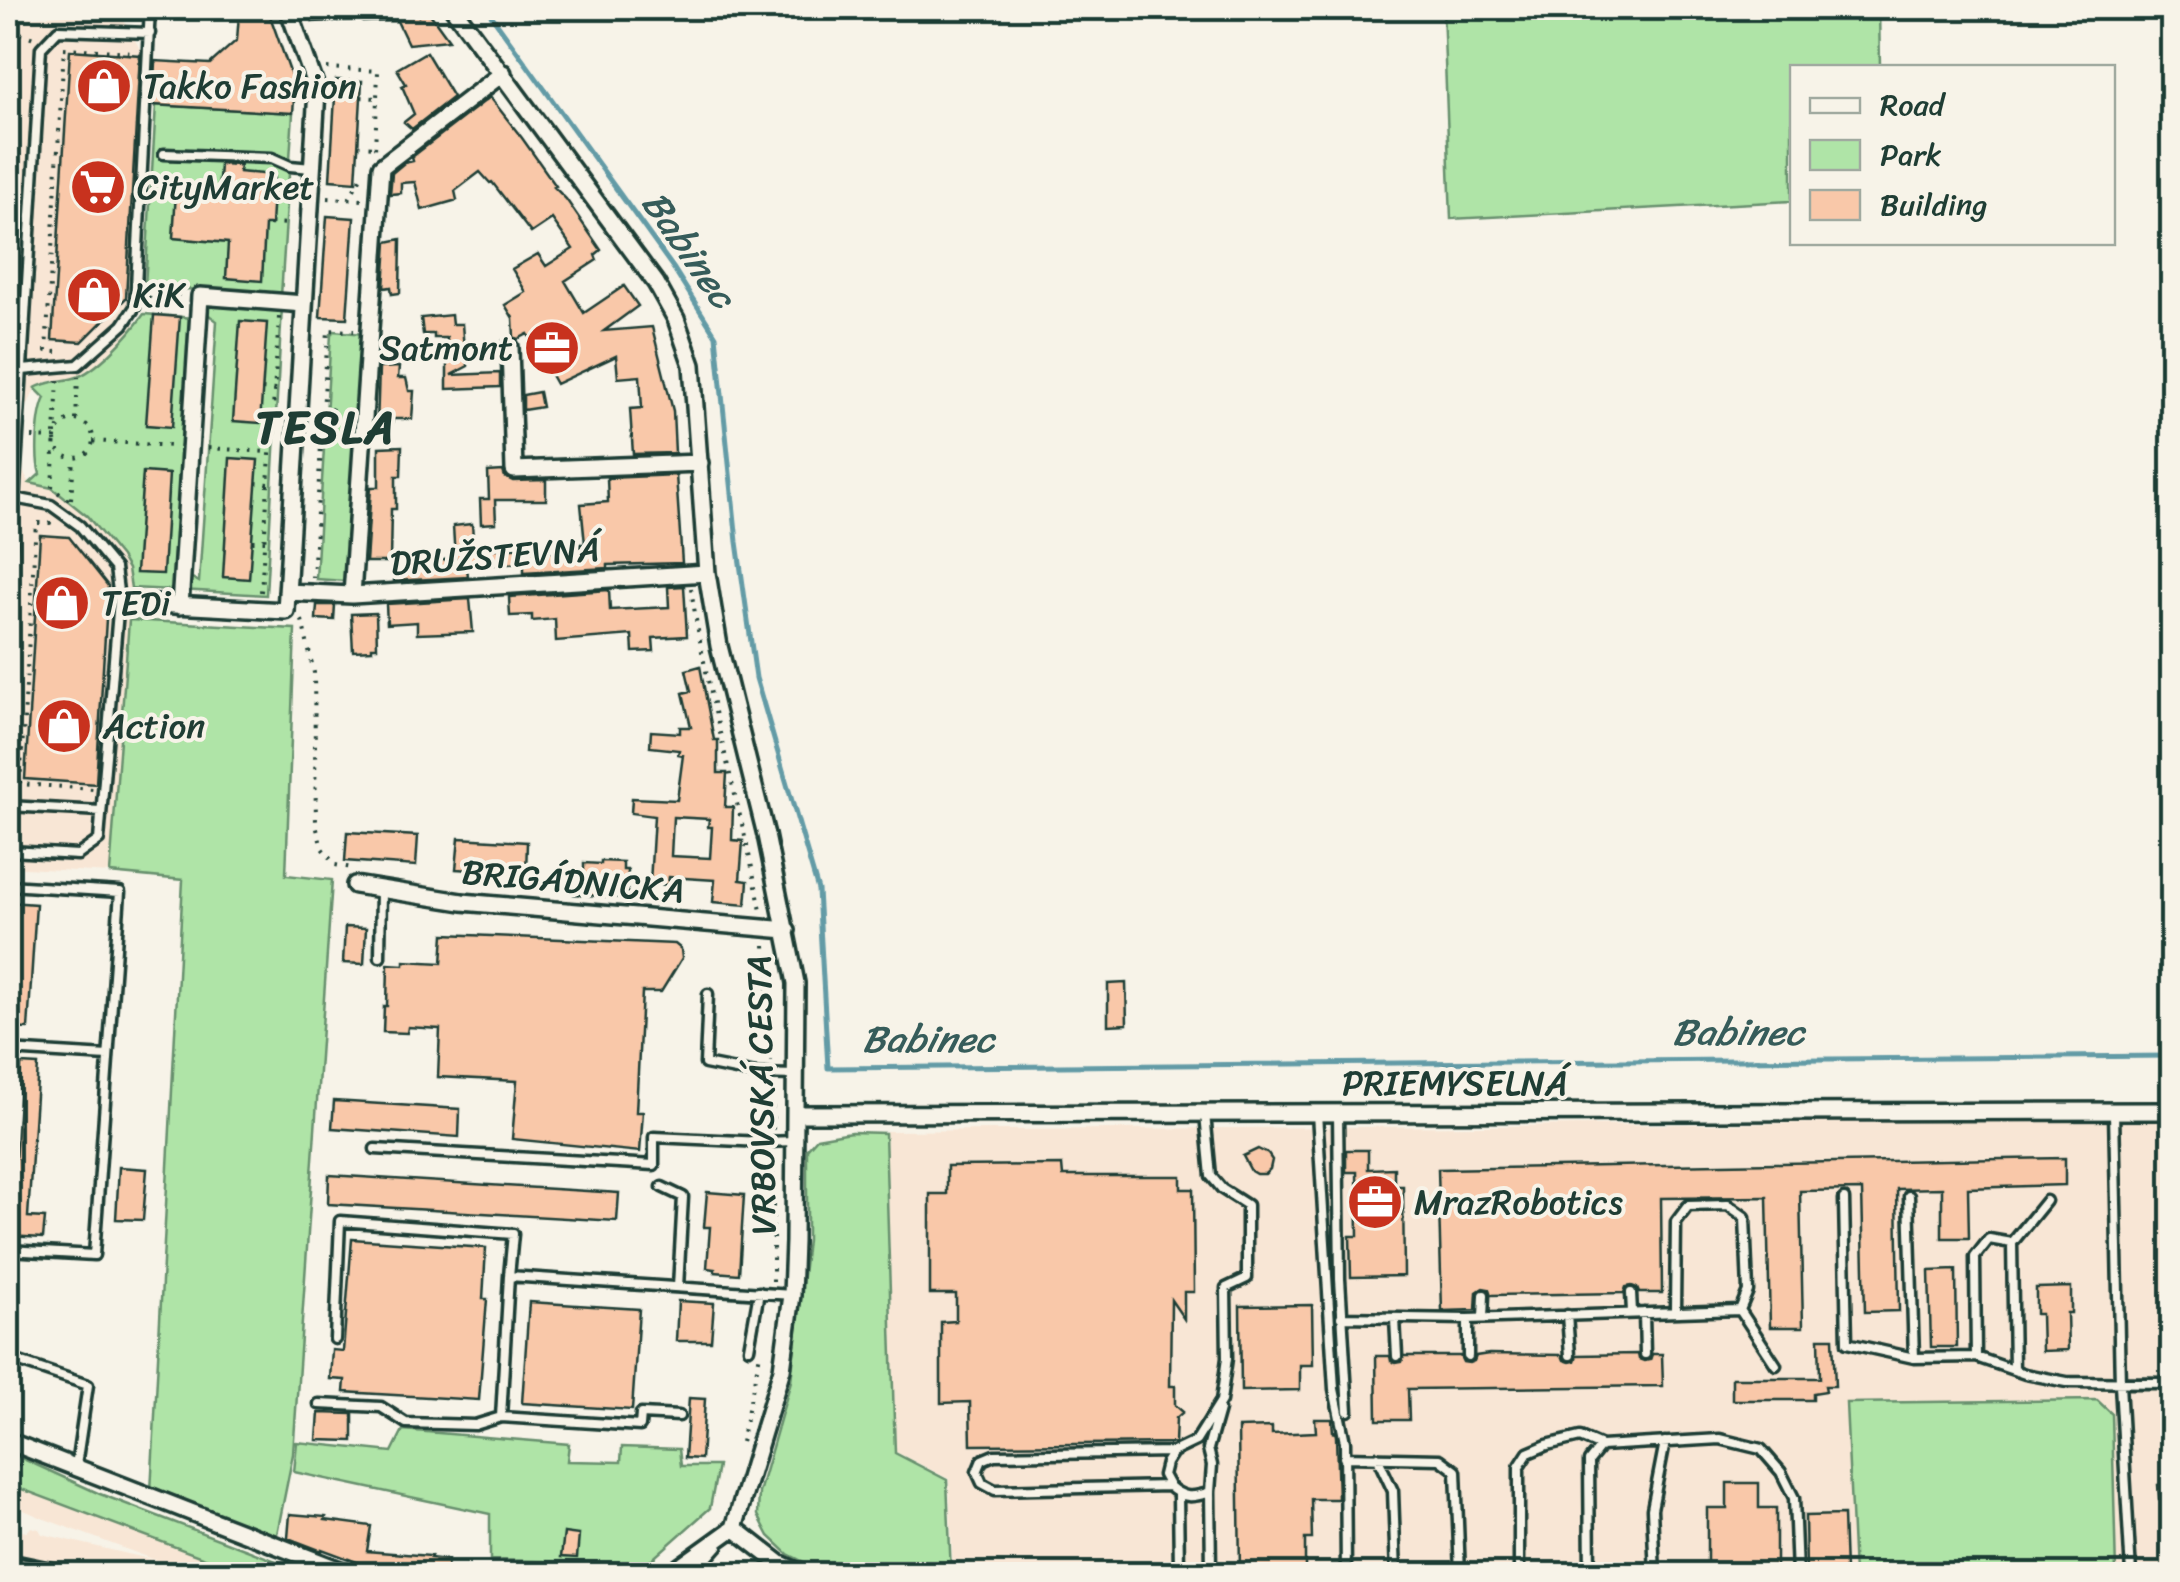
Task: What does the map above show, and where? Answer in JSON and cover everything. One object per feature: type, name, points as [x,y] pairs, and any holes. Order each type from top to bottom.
[{"type":"street","points":[[138,602],[286,611],[300,592],[304,304],[317,90],[288,8]]},
{"type":"street","name":"VRBOVSKÁ CESTA","points":[[453,8],[656,282],[676,320],[692,366],[707,573],[718,646],[766,835],[796,983],[792,1295],[782,1369],[734,1528]]},
{"type":"street","points":[[352,595],[380,168],[503,73]]},
{"type":"street","points":[[180,606],[200,296],[304,304]]},
{"type":"street","points":[[510,347],[514,470],[700,463]]},
{"type":"street","name":"DRUŽSTEVNÁ","points":[[300,592],[352,595],[707,573]]},
{"type":"street","name":"BRIGÁDNICKA","points":[[355,885],[462,902],[787,930]]},
{"type":"street","name":"PRIEMYSELNÁ","points":[[796,1114],[2172,1112]]},
{"type":"street","points":[[8,1441],[350,1574]]},
{"type":"street","points":[[670,1574],[734,1528],[779,1563],[803,1574]]},
{"type":"lane","points":[[22,370],[78,365],[123,324],[135,307],[150,8]]},
{"type":"lane","points":[[8,603],[41,48],[58,30],[150,33]]},
{"type":"lane","points":[[164,154],[272,158],[290,166],[312,168]]},
{"type":"lane","points":[[8,324],[25,324]]},
{"type":"lane","points":[[8,847],[11,851],[78,855],[100,840],[119,598],[116,568],[88,534],[51,505],[14,498]]},
{"type":"lane","points":[[8,806],[101,812]]},
{"type":"lane","points":[[8,885],[120,892],[94,1256],[8,1250]]},
{"type":"lane","points":[[380,957],[381,890]]},
{"type":"lane","points":[[708,994],[705,1064],[756,1074],[796,1075]]},
{"type":"lane","points":[[8,1050],[108,1056]]},
{"type":"lane","points":[[2114,1112],[2120,1384],[2131,1574]]},
{"type":"lane","points":[[1205,1114],[1211,1176],[1222,1189],[1247,1204],[1247,1278],[1226,1288],[1227,1358],[1208,1450],[1212,1465],[1212,1569]]},
{"type":"lane","points":[[1317,1114],[1334,1388],[1344,1442],[1346,1574]]},
{"type":"lane","points":[[1338,1114],[1341,1317],[1348,1412]]},
{"type":"lane","points":[[375,1150],[654,1165],[654,1137],[796,1141]]},
{"type":"lane","points":[[662,1187],[684,1197],[678,1287]]},
{"type":"lane","points":[[1909,1196],[1914,1358]]},
{"type":"lane","points":[[1844,1199],[1847,1343],[1914,1358],[1976,1357],[2067,1382],[2172,1383]]},
{"type":"lane","points":[[2014,1370],[2012,1243],[2046,1201]]},
{"type":"lane","points":[[1675,1311],[1676,1222],[1688,1206],[1728,1205],[1745,1218],[1748,1291],[1740,1310]]},
{"type":"lane","points":[[335,1339],[340,1221],[513,1234],[501,1417]]},
{"type":"lane","points":[[1976,1357],[1976,1256],[1989,1239],[2012,1243]]},
{"type":"lane","points":[[509,1276],[792,1295]]},
{"type":"lane","points":[[749,1348],[759,1292]]},
{"type":"lane","points":[[1631,1293],[1632,1312]]},
{"type":"lane","points":[[1484,1295],[1484,1318]]},
{"type":"lane","points":[[1341,1317],[1468,1319],[1740,1310]]},
{"type":"lane","points":[[1740,1310],[1776,1366]]},
{"type":"lane","points":[[1644,1313],[1645,1354]]},
{"type":"lane","points":[[1567,1315],[1570,1355]]},
{"type":"lane","points":[[1395,1318],[1397,1356]]},
{"type":"lane","points":[[1468,1319],[1468,1356]]},
{"type":"lane","points":[[8,1358],[88,1385],[74,1467]]},
{"type":"lane","points":[[1169,1486],[995,1490],[982,1483],[976,1472],[982,1460],[994,1455],[1173,1452],[1196,1441],[1221,1401]]},
{"type":"lane","points":[[319,1404],[380,1406],[406,1423],[475,1425],[501,1417],[640,1426],[641,1414],[679,1416]]},
{"type":"lane","points":[[1519,1574],[1519,1468],[1528,1454],[1580,1437],[1601,1446],[1720,1438],[1762,1448],[1781,1472],[1794,1498],[1797,1574]]},
{"type":"lane","points":[[1196,1441],[1208,1450]]},
{"type":"lane","points":[[1654,1574],[1652,1509],[1664,1442]]},
{"type":"lane","points":[[1590,1574],[1589,1461],[1601,1446]]},
{"type":"lane","points":[[1173,1452],[1164,1475],[1169,1486],[1178,1494],[1196,1496],[1210,1492]]},
{"type":"lane","points":[[1344,1457],[1440,1459],[1456,1472],[1461,1573]]},
{"type":"lane","points":[[1377,1457],[1393,1491],[1396,1574]]},
{"type":"lane","points":[[1178,1494],[1179,1570]]},
{"type":"lane","points":[[694,1574],[734,1528]]},
{"type":"lane","points":[[2172,1529],[2172,1541]]},
{"type":"path","points":[[20,33],[39,40]]},
{"type":"path","points":[[58,359],[58,352],[46,351],[64,48],[149,52]]},
{"type":"path","points":[[309,67],[378,71],[375,147],[380,175]]},
{"type":"path","points":[[361,96],[377,98]]},
{"type":"path","points":[[358,146],[375,147]]},
{"type":"path","points":[[310,196],[378,201]]},
{"type":"path","points":[[272,223],[296,224]]},
{"type":"path","points":[[151,293],[200,296]]},
{"type":"path","points":[[260,610],[280,302]]},
{"type":"path","points":[[355,885],[355,868],[335,866],[322,848],[316,825],[314,673],[302,624],[300,592],[323,415],[328,330],[369,332]]},
{"type":"path","points":[[266,339],[278,340]]},
{"type":"path","points":[[76,420],[78,377]]},
{"type":"path","points":[[52,488],[58,380]]},
{"type":"path","points":[[262,389],[274,390]]},
{"type":"path","points":[[323,415],[333,405]]},
{"type":"path","points":[[76,420],[86,425],[93,441],[85,455],[74,458],[62,454],[55,438],[64,423],[76,420]]},
{"type":"path","points":[[71,500],[74,458]]},
{"type":"path","points":[[256,483],[268,484]]},
{"type":"path","points":[[50,517],[50,524],[36,523],[20,784],[103,790]]},
{"type":"path","points":[[252,540],[265,542]]},
{"type":"path","points":[[688,574],[699,643],[764,928],[772,1074],[772,1293]]},
{"type":"path","points":[[739,1450],[762,1341]]},
{"type":"shaded area","points":[[119,11],[152,71],[134,328],[78,377],[46,382],[35,389],[27,407],[23,460],[30,483],[52,488],[71,501],[128,569],[131,588],[110,873],[8,867],[8,19]]},
{"type":"shaded area","points":[[2172,1120],[2172,1574],[953,1574],[949,1479],[896,1452],[886,1131]]},
{"type":"shaded area","points":[[8,1484],[247,1574],[8,1574],[8,1529],[27,1532],[31,1527],[42,1534],[158,1561],[8,1503]]},
{"type":"green space","points":[[1443,8],[1879,8],[1880,65],[1790,65],[1790,201],[1451,219]]},
{"type":"green space","points":[[156,105],[293,113],[281,296],[145,286]]},
{"type":"green space","points":[[207,304],[282,307],[266,595],[181,590],[182,572],[199,582],[217,321],[205,312]]},
{"type":"green space","points":[[144,314],[193,318],[173,590],[131,588],[121,557],[87,516],[52,488],[30,483],[40,474],[38,436],[45,398],[35,388],[74,378],[93,368]]},
{"type":"green space","points":[[334,331],[364,334],[345,581],[316,579]]},
{"type":"green space","points":[[129,620],[295,629],[286,875],[332,880],[293,1454],[276,1539],[151,1492],[183,880],[110,873]]},
{"type":"green space","points":[[851,1132],[885,1133],[895,1453],[947,1480],[951,1574],[828,1574],[788,1554],[769,1536],[758,1515],[759,1493],[791,1381],[807,1240],[807,1149],[817,1138]]},
{"type":"green space","points":[[2097,1400],[2112,1414],[2116,1574],[1854,1574],[1846,1403]]},
{"type":"green space","points":[[403,1430],[569,1444],[567,1461],[621,1462],[622,1447],[679,1449],[681,1466],[718,1466],[710,1508],[648,1563],[490,1560],[490,1514],[294,1472],[297,1442],[392,1452]]},
{"type":"green space","points":[[8,1452],[100,1494],[310,1574],[247,1574],[8,1484]]},
{"type":"building","points":[[312,8],[359,8],[359,20],[313,22]]},
{"type":"building","points":[[361,8],[419,8],[419,16],[428,11],[449,40],[408,44],[397,21],[363,22]]},
{"type":"building","points":[[239,14],[270,16],[295,86],[293,113],[153,105],[155,61],[210,64],[237,40]]},
{"type":"building","name":"CityMarket","points":[[70,50],[140,55],[126,298],[82,342],[52,340]]},
{"type":"building","points":[[426,52],[453,97],[412,129],[404,122],[414,114],[402,86],[406,84],[397,69]]},
{"type":"building","points":[[336,80],[362,81],[356,182],[330,180]]},
{"type":"building","points":[[490,97],[601,250],[595,255],[597,260],[565,281],[584,313],[624,286],[638,306],[604,331],[652,327],[673,411],[675,453],[633,454],[630,409],[642,408],[640,376],[618,378],[616,356],[556,384],[528,334],[514,337],[513,318],[505,305],[526,292],[512,269],[538,254],[546,266],[573,249],[552,219],[531,233],[480,172],[455,191],[457,200],[422,210],[415,182],[401,183],[401,193],[390,194],[392,173],[413,161],[412,157]]},
{"type":"building","points":[[220,164],[240,165],[239,172],[274,175],[271,225],[265,225],[262,281],[226,278],[228,243],[173,238],[176,193],[218,195]]},
{"type":"building","points":[[327,216],[354,218],[347,318],[320,317]]},
{"type":"building","points":[[401,239],[400,293],[392,294],[391,287],[384,288],[387,242]]},
{"type":"building","points":[[154,315],[180,317],[172,427],[146,425]]},
{"type":"building","points":[[451,315],[452,324],[462,324],[468,366],[451,375],[500,373],[500,387],[447,389],[447,338],[423,334],[421,318]]},
{"type":"building","points":[[240,321],[267,323],[260,423],[233,421]]},
{"type":"building","points":[[399,367],[398,378],[406,378],[409,391],[414,391],[412,419],[393,419],[392,424],[377,427],[379,368]]},
{"type":"building","points":[[539,392],[542,407],[523,410],[523,395]]},
{"type":"building","points":[[402,446],[401,476],[396,476],[396,509],[391,509],[390,562],[366,562],[371,487],[379,487],[379,447]]},
{"type":"building","points":[[230,458],[258,460],[249,579],[223,577]]},
{"type":"building","points":[[503,471],[513,481],[546,480],[546,500],[495,500],[496,523],[481,524],[480,499],[489,499],[488,472]]},
{"type":"building","points":[[143,472],[169,474],[163,574],[136,573]]},
{"type":"building","points":[[676,475],[682,563],[524,573],[524,563],[467,566],[468,577],[394,581],[393,564],[455,559],[453,526],[472,524],[474,550],[551,546],[551,552],[581,550],[580,544],[585,544],[581,504],[608,502],[607,478]]},
{"type":"building","points":[[40,535],[69,537],[108,586],[96,784],[25,779]]},
{"type":"building","points":[[684,586],[687,636],[653,638],[654,651],[633,652],[632,635],[556,641],[555,619],[532,621],[532,615],[510,616],[509,597],[609,590],[610,610],[669,607],[668,587]]},
{"type":"building","points":[[470,599],[473,632],[417,634],[417,622],[387,624],[386,604]]},
{"type":"building","points":[[317,605],[335,605],[334,620],[316,619]]},
{"type":"building","points":[[376,613],[377,647],[353,651],[351,614]]},
{"type":"building","points":[[700,666],[714,740],[718,740],[718,773],[727,773],[725,807],[733,807],[732,840],[743,841],[740,880],[748,881],[746,905],[713,902],[715,880],[669,877],[668,885],[650,883],[654,816],[631,813],[632,798],[677,800],[683,755],[678,754],[679,750],[650,747],[651,731],[680,733],[680,727],[691,727],[683,693],[691,691],[686,670]],"holes":[[[673,817],[709,819],[710,858],[671,856]]]},
{"type":"building","points":[[347,832],[418,836],[416,866],[345,861]]},
{"type":"building","points":[[459,838],[527,842],[526,873],[456,869]]},
{"type":"building","points":[[623,862],[623,870],[628,870],[627,898],[574,894],[576,874],[584,874],[584,863]]},
{"type":"building","points":[[8,902],[36,904],[28,1029],[8,1028]]},
{"type":"building","points":[[345,927],[366,928],[364,964],[343,963]]},
{"type":"building","points":[[444,934],[675,944],[681,949],[682,958],[661,992],[642,992],[636,1112],[643,1112],[640,1152],[512,1139],[517,1081],[438,1077],[440,1029],[408,1027],[407,1033],[383,1032],[388,964],[442,963]]},
{"type":"building","points":[[1126,983],[1127,1024],[1108,1025],[1108,984]]},
{"type":"building","points":[[21,1064],[38,1065],[28,1217],[45,1218],[43,1238],[8,1236],[8,1196],[13,1197]]},
{"type":"building","points":[[334,1101],[460,1109],[459,1137],[332,1128]]},
{"type":"building","points":[[1258,1149],[1272,1160],[1265,1174],[1251,1171],[1243,1156]]},
{"type":"building","points":[[1346,1150],[1368,1150],[1368,1169],[1394,1168],[1394,1186],[1403,1186],[1404,1276],[1351,1277],[1350,1236],[1358,1236],[1357,1172],[1346,1172]]},
{"type":"building","points":[[2065,1158],[2065,1185],[1968,1188],[1969,1238],[1942,1238],[1942,1188],[1897,1189],[1899,1311],[1865,1312],[1862,1190],[1800,1191],[1803,1327],[1770,1327],[1767,1197],[1661,1198],[1662,1293],[1639,1293],[1632,1286],[1626,1287],[1624,1293],[1491,1295],[1489,1289],[1483,1288],[1477,1292],[1476,1310],[1442,1311],[1438,1169]]},
{"type":"building","points":[[1062,1165],[1063,1176],[1181,1176],[1181,1189],[1193,1189],[1194,1292],[1184,1292],[1184,1319],[1171,1300],[1170,1386],[1175,1386],[1175,1405],[1183,1412],[1176,1418],[1175,1443],[971,1445],[970,1402],[941,1403],[941,1322],[956,1321],[956,1294],[930,1294],[930,1194],[947,1194],[947,1166]]},
{"type":"building","points":[[119,1167],[147,1169],[143,1220],[116,1219]]},
{"type":"building","points":[[329,1175],[619,1193],[617,1221],[328,1204]]},
{"type":"building","points":[[707,1192],[744,1195],[739,1274],[707,1268]]},
{"type":"building","points":[[352,1239],[486,1248],[483,1299],[487,1299],[479,1400],[344,1392],[345,1380],[330,1379],[332,1350],[343,1351]]},
{"type":"building","points":[[1956,1270],[1957,1347],[1931,1347],[1929,1271]]},
{"type":"building","points":[[2071,1287],[2068,1350],[2042,1351],[2036,1288]]},
{"type":"building","points":[[678,1301],[714,1303],[711,1341],[676,1341]]},
{"type":"building","points":[[529,1302],[639,1309],[632,1410],[522,1403]]},
{"type":"building","points":[[1312,1305],[1313,1365],[1300,1365],[1300,1390],[1241,1391],[1240,1306]]},
{"type":"building","points":[[1819,1338],[1833,1338],[1835,1386],[1825,1386],[1826,1391],[1813,1393],[1813,1400],[1732,1400],[1732,1378],[1820,1378]]},
{"type":"building","points":[[1638,1354],[1644,1361],[1650,1360],[1652,1354],[1662,1354],[1663,1386],[1408,1389],[1409,1420],[1377,1420],[1376,1356],[1390,1356],[1396,1363],[1402,1362],[1404,1356],[1460,1356],[1469,1363],[1476,1356],[1562,1355],[1570,1362],[1577,1355]]},
{"type":"building","points":[[689,1398],[705,1399],[701,1459],[685,1458]]},
{"type":"building","points":[[319,1413],[353,1414],[353,1441],[317,1440]]},
{"type":"building","points":[[1315,1419],[1332,1419],[1338,1499],[1311,1499],[1312,1539],[1305,1539],[1305,1574],[1240,1574],[1238,1428],[1272,1427],[1272,1434],[1316,1432]]},
{"type":"building","points":[[1727,1483],[1759,1483],[1759,1508],[1776,1508],[1776,1574],[1707,1574],[1707,1508],[1727,1508]]},
{"type":"building","points":[[2172,1484],[2172,1498],[2159,1499],[2158,1485]]},
{"type":"building","points":[[290,1514],[371,1526],[367,1551],[448,1560],[446,1574],[389,1574],[288,1538]]},
{"type":"building","points":[[1843,1515],[1845,1571],[1806,1572],[1805,1516]]},
{"type":"building","points":[[564,1533],[579,1535],[577,1558],[561,1557]]},
{"type":"waterway","name":"Babinec","points":[[486,8],[674,269],[716,336],[737,542],[756,678],[818,890],[828,1068],[2172,1056]]},
{"type":"railway","points":[[8,1554],[104,1574]]},
{"type":"place","name":"Takko Fashion","points":[[104,86]]},
{"type":"place","name":"CityMarket","points":[[98,187]]},
{"type":"place","name":"KiK","points":[[94,295]]},
{"type":"place","name":"Satmont","points":[[552,348]]},
{"type":"place","name":"TEDi","points":[[62,603]]},
{"type":"place","name":"Action","points":[[64,726]]},
{"type":"place","name":"MrazRobotics","points":[[1375,1202]]},
{"type":"district","name":"TESLA","points":[[326,427]]}]
